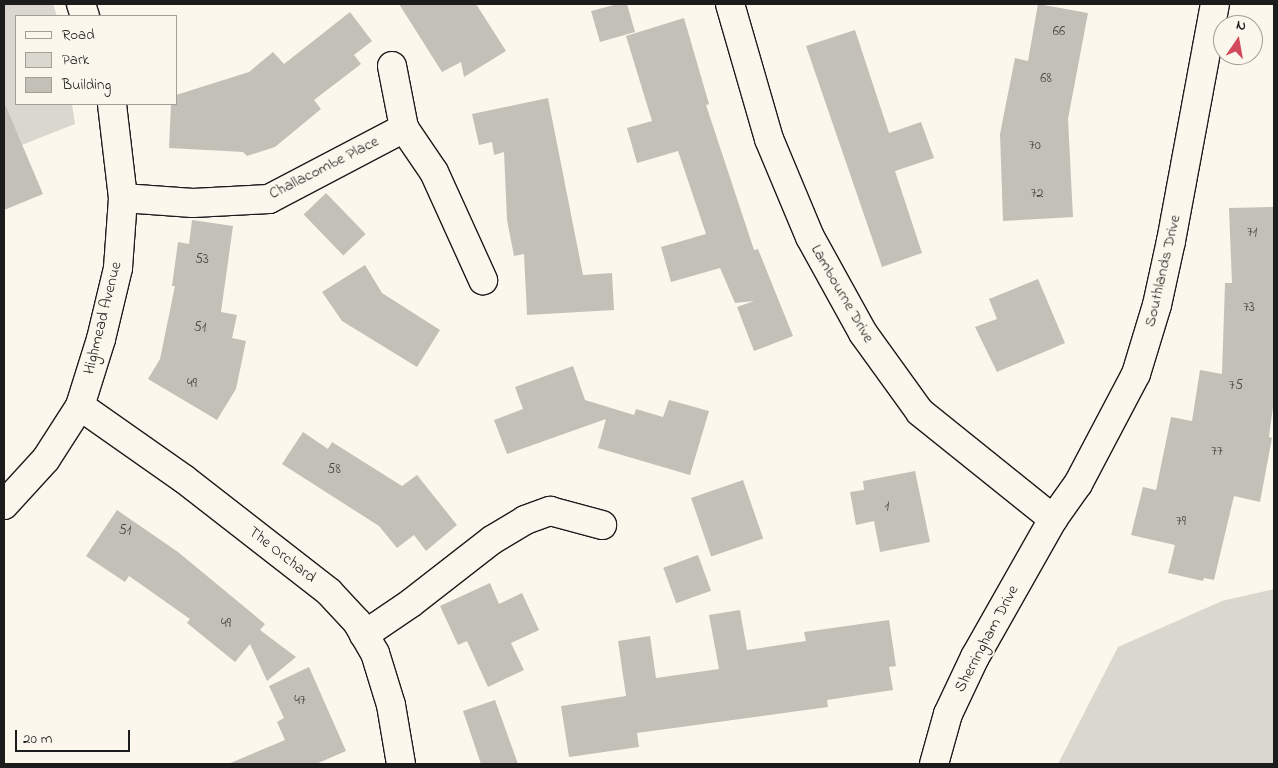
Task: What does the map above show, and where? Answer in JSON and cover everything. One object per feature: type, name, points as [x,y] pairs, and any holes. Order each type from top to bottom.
[{"type":"street","name":"Lambourne Drive","points":[[730,4],[770,139],[810,238],[863,333],[920,412],[1053,519]]},
{"type":"street","name":"Southlands Drive","points":[[1053,519],[1096,452],[1141,356],[1157,305],[1171,241],[1215,4]]},
{"type":"street","points":[[392,66],[404,128],[434,172],[483,280]]},
{"type":"street","name":"Highmead Avenue","points":[[4,505],[46,460],[80,406],[101,339],[118,268],[123,198],[112,105]]},
{"type":"street","name":"Challacombe Place","points":[[123,198],[193,203],[269,198],[404,128]]},
{"type":"street","name":"The Orchard","points":[[80,406],[184,479],[329,592],[364,635],[375,653],[391,704],[401,764]]},
{"type":"street","points":[[364,635],[411,603],[492,540],[524,520],[550,511],[602,525]]},
{"type":"street","name":"Sherringham Drive","points":[[934,764],[948,714],[975,658],[1053,519]]},
{"type":"green space","points":[[4,4],[53,4],[57,15],[15,15],[15,105],[72,105],[75,124],[4,152]]},
{"type":"green space","points":[[1274,589],[1274,764],[1058,764],[1118,647],[1222,601]]},
{"type":"building","points":[[399,4],[476,4],[506,51],[464,77],[461,62],[442,72]]},
{"type":"building","points":[[618,4],[627,4],[635,32],[600,42],[591,11]]},
{"type":"building","points":[[1038,4],[1088,13],[1068,119],[1073,217],[1003,221],[1000,134],[1015,58],[1028,61]]},
{"type":"building","points":[[350,12],[372,41],[354,55],[361,64],[314,100],[321,109],[275,147],[247,156],[243,152],[169,148],[171,105],[178,105],[178,94],[249,72],[273,52],[284,64]]},
{"type":"building","points":[[684,18],[709,104],[706,105],[754,250],[758,249],[793,336],[754,351],[737,307],[754,301],[735,303],[720,268],[671,282],[661,247],[706,234],[678,151],[637,163],[627,128],[652,121],[626,36]]},
{"type":"building","points":[[855,30],[889,133],[921,122],[934,158],[895,171],[922,253],[882,267],[806,46]]},
{"type":"building","points":[[548,98],[583,275],[612,273],[614,310],[527,315],[524,254],[514,256],[507,220],[504,152],[494,155],[492,142],[479,145],[472,114]]},
{"type":"building","points":[[4,102],[43,194],[4,210]]},
{"type":"building","points":[[326,193],[366,234],[343,256],[304,215]]},
{"type":"building","points":[[1274,207],[1274,399],[1269,437],[1272,438],[1260,502],[1234,496],[1214,580],[1204,578],[1203,581],[1168,573],[1175,545],[1131,535],[1143,487],[1156,490],[1171,417],[1192,421],[1200,370],[1222,374],[1225,283],[1232,283],[1229,208]]},
{"type":"building","points":[[192,220],[233,226],[221,312],[237,315],[232,338],[246,341],[236,389],[217,420],[148,379],[160,359],[175,286],[172,286],[178,242],[189,244]]},
{"type":"building","points":[[365,265],[382,293],[440,330],[417,367],[342,321],[322,292]]},
{"type":"building","points":[[1038,279],[1065,343],[997,372],[975,327],[997,319],[989,299]]},
{"type":"building","points":[[573,366],[585,400],[634,415],[636,409],[663,417],[669,400],[709,411],[690,475],[598,448],[606,419],[507,454],[494,420],[523,409],[515,387]]},
{"type":"building","points":[[303,432],[328,449],[332,442],[402,486],[417,475],[457,525],[426,551],[414,535],[397,548],[379,526],[282,464]]},
{"type":"building","points":[[915,471],[930,542],[880,552],[874,521],[856,525],[850,492],[864,490],[863,481]]},
{"type":"building","points":[[743,480],[763,539],[711,557],[691,498]]},
{"type":"building","points":[[117,510],[178,552],[265,624],[260,630],[296,657],[267,681],[250,644],[235,662],[187,623],[190,619],[129,576],[125,582],[86,556]]},
{"type":"building","points":[[698,555],[711,591],[676,603],[663,568]]},
{"type":"building","points":[[490,583],[499,604],[522,593],[539,630],[511,643],[524,670],[488,687],[467,641],[458,645],[440,606]]},
{"type":"building","points":[[740,610],[747,650],[806,641],[804,632],[889,620],[896,666],[889,667],[893,690],[827,700],[828,707],[637,733],[639,747],[569,757],[561,706],[626,696],[618,641],[650,636],[656,678],[719,669],[709,615]]},
{"type":"building","points":[[309,667],[346,751],[316,764],[228,764],[285,740],[277,722],[284,718],[269,686]]},
{"type":"building","points":[[495,700],[518,764],[481,764],[463,711]]}]
